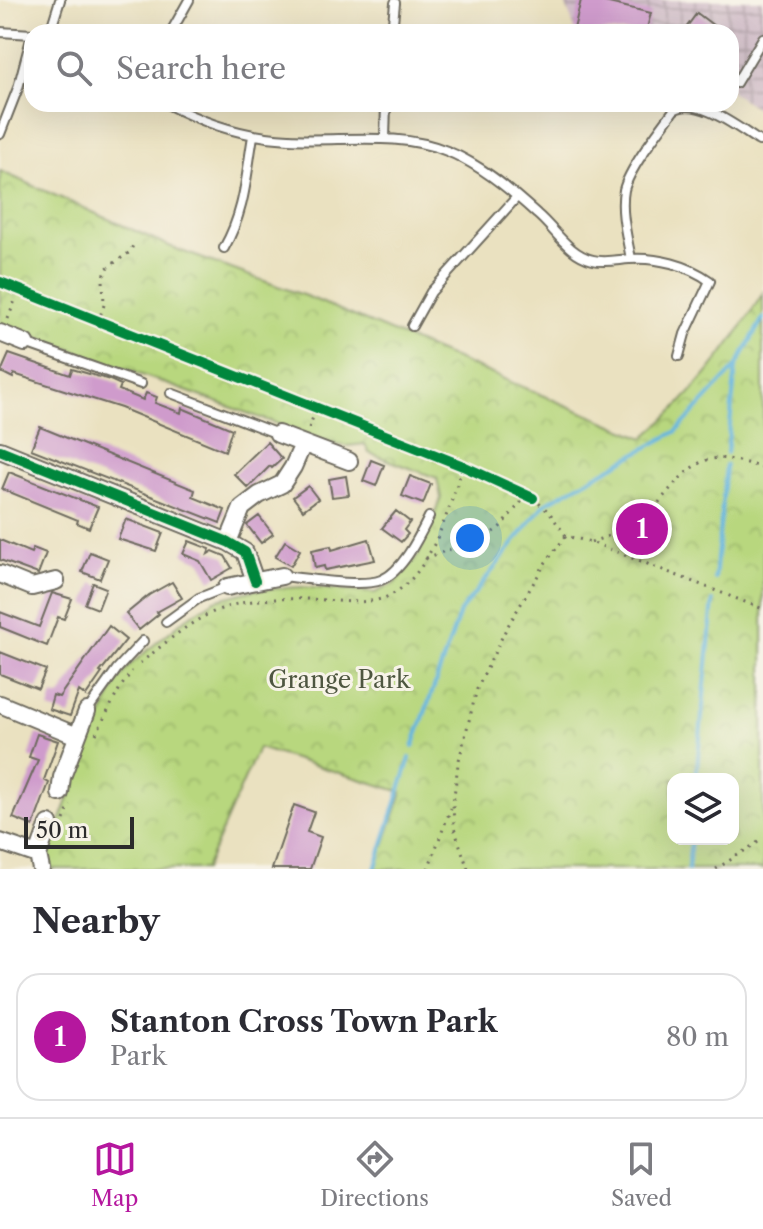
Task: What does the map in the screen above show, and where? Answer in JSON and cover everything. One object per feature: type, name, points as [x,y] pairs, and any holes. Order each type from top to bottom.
[{"type":"street","points":[[1,334],[25,343]]},
{"type":"street","points":[[278,434],[349,461]]},
{"type":"street","points":[[228,542],[242,508],[259,495],[282,484],[303,444]]},
{"type":"street","points":[[0,450],[228,542],[245,552],[255,581]]},
{"type":"street","points":[[0,574],[32,587],[56,581]]},
{"type":"street","points":[[227,587],[282,576]]},
{"type":"street","points":[[0,704],[84,739]]},
{"type":"street","points":[[67,794],[62,777],[84,739],[87,711]]},
{"type":"street","points":[[0,842],[40,862],[56,823]]},
{"type":"lane","points":[[52,24],[60,0]]},
{"type":"lane","points":[[176,24],[189,0]]},
{"type":"lane","points":[[393,24],[395,3]]},
{"type":"lane","points":[[0,32],[24,34]]},
{"type":"lane","points":[[739,78],[763,38]]},
{"type":"lane","points":[[0,134],[24,65]]},
{"type":"lane","points":[[182,112],[253,136],[385,139],[417,142],[448,151],[493,177],[538,214],[581,256],[594,261],[631,259],[674,264],[698,272],[710,281],[685,334],[679,356]]},
{"type":"lane","points":[[385,139],[386,112]]},
{"type":"lane","points":[[631,259],[623,207],[624,189],[632,170],[673,112]]},
{"type":"lane","points":[[709,112],[759,141]]},
{"type":"lane","points":[[224,248],[241,212],[253,136]]},
{"type":"lane","points":[[412,326],[431,292],[516,198]]},
{"type":"lane","points":[[25,343],[141,384]]},
{"type":"lane","points":[[171,393],[278,434]]},
{"type":"lane","points":[[282,576],[367,584],[384,580],[413,549],[429,517]]},
{"type":"lane","points":[[166,622],[199,598],[227,587]]},
{"type":"lane","points":[[87,711],[117,669],[143,641]]},
{"type":"path","points":[[98,322],[104,305],[103,279],[107,268],[130,252],[135,241]]},
{"type":"path","points":[[1,334],[15,288],[32,295]]},
{"type":"path","points":[[85,317],[111,327]]},
{"type":"path","points":[[302,403],[331,415]]},
{"type":"path","points":[[303,444],[316,409]]},
{"type":"path","points":[[591,542],[621,532],[645,518],[692,465],[709,458],[729,458],[763,468]]},
{"type":"path","points":[[449,460],[476,472]]},
{"type":"path","points":[[84,739],[137,665],[194,621],[222,608],[256,600],[383,598],[405,585],[426,558],[443,523],[463,466]]},
{"type":"path","points":[[515,488],[549,512],[566,536],[591,542],[763,609]]},
{"type":"path","points":[[426,558],[489,535],[530,496]]},
{"type":"path","points":[[468,869],[454,828],[453,804],[458,764],[477,689],[506,629],[546,562],[566,536]]},
{"type":"path","points":[[56,823],[67,794]]},
{"type":"path","points":[[428,869],[453,804]]},
{"type":"path","points":[[716,869],[763,839]]},
{"type":"shaded area","points":[[564,0],[763,0],[763,112],[739,97],[739,24],[573,24]]},
{"type":"green space","name":"Grange Park","points":[[0,171],[176,249],[311,298],[644,438],[710,370],[763,293],[763,869],[376,869],[402,792],[258,748],[205,869],[52,869],[48,854],[90,741],[117,683],[130,665],[185,619],[215,600],[254,590],[302,587],[375,593],[394,584],[418,556],[441,498],[437,478],[369,453],[365,444],[333,444],[0,324]]},
{"type":"building","points":[[581,0],[596,0],[651,13],[648,24],[575,24]]},
{"type":"building","points":[[697,13],[711,24],[689,24]]},
{"type":"building","points":[[9,354],[70,375],[72,369],[110,380],[121,385],[119,390],[143,400],[146,393],[157,397],[155,403],[181,413],[182,408],[232,429],[225,451],[121,408],[14,374],[13,378],[1,372]]},
{"type":"building","points":[[40,427],[195,490],[193,497],[225,510],[220,523],[31,449]]},
{"type":"building","points":[[267,442],[282,459],[272,468],[270,466],[248,488],[234,474]]},
{"type":"building","points":[[371,460],[384,465],[376,486],[363,481]]},
{"type":"building","points":[[9,472],[98,507],[89,528],[77,523],[78,520],[2,489]]},
{"type":"building","points":[[346,476],[349,495],[332,497],[329,479]]},
{"type":"building","points":[[410,476],[431,484],[423,504],[402,496]]},
{"type":"building","points":[[308,486],[318,499],[303,510],[293,497]]},
{"type":"building","points":[[396,511],[410,522],[404,530],[408,534],[401,542],[382,528]]},
{"type":"building","points":[[259,516],[273,534],[261,543],[247,525]]},
{"type":"building","points":[[126,519],[163,533],[156,551],[118,539]]},
{"type":"building","points":[[369,539],[375,560],[325,570],[324,566],[315,568],[312,550],[331,546],[332,550]]},
{"type":"building","points":[[0,540],[31,553],[33,548],[46,553],[38,574],[0,560]]},
{"type":"building","points":[[189,541],[210,549],[208,554],[213,551],[225,556],[232,568],[211,580],[200,561],[183,554]]},
{"type":"building","points":[[285,541],[300,550],[291,566],[275,557]]},
{"type":"building","points":[[90,552],[108,559],[100,579],[82,572]]},
{"type":"building","points":[[172,582],[182,598],[157,612],[159,614],[139,630],[126,614],[149,595]]},
{"type":"building","points":[[93,583],[106,588],[98,609],[85,604]]},
{"type":"building","points":[[52,593],[72,599],[64,619],[58,617],[47,646],[0,627],[0,612],[39,627]]},
{"type":"building","points":[[109,626],[126,640],[100,672],[86,696],[79,691],[70,716],[49,709],[53,695],[59,697]]},
{"type":"building","points":[[0,652],[46,670],[38,689],[0,674]]},
{"type":"building","points":[[37,734],[58,741],[44,780],[49,783],[33,826],[13,818],[38,760],[29,757]]},
{"type":"building","points":[[294,805],[314,812],[307,832],[321,837],[310,869],[272,869]]},
{"type":"waterway","points":[[727,453],[736,367],[763,318]]},
{"type":"waterway","points":[[413,747],[460,612],[538,512],[546,503],[677,431],[736,367]]},
{"type":"waterway","points":[[715,579],[726,465]]},
{"type":"waterway","points":[[697,773],[713,601]]},
{"type":"waterway","points":[[375,869],[410,758]]},
{"type":"waterway","points":[[688,869],[690,845]]},
{"type":"cycle path","points":[[0,282],[463,466],[533,498]]},
{"type":"cycle path","points":[[0,450],[228,542],[245,552],[255,581]]},
{"type":"place","name":"Stanton Cross Town Park","points":[[642,529]]}]
